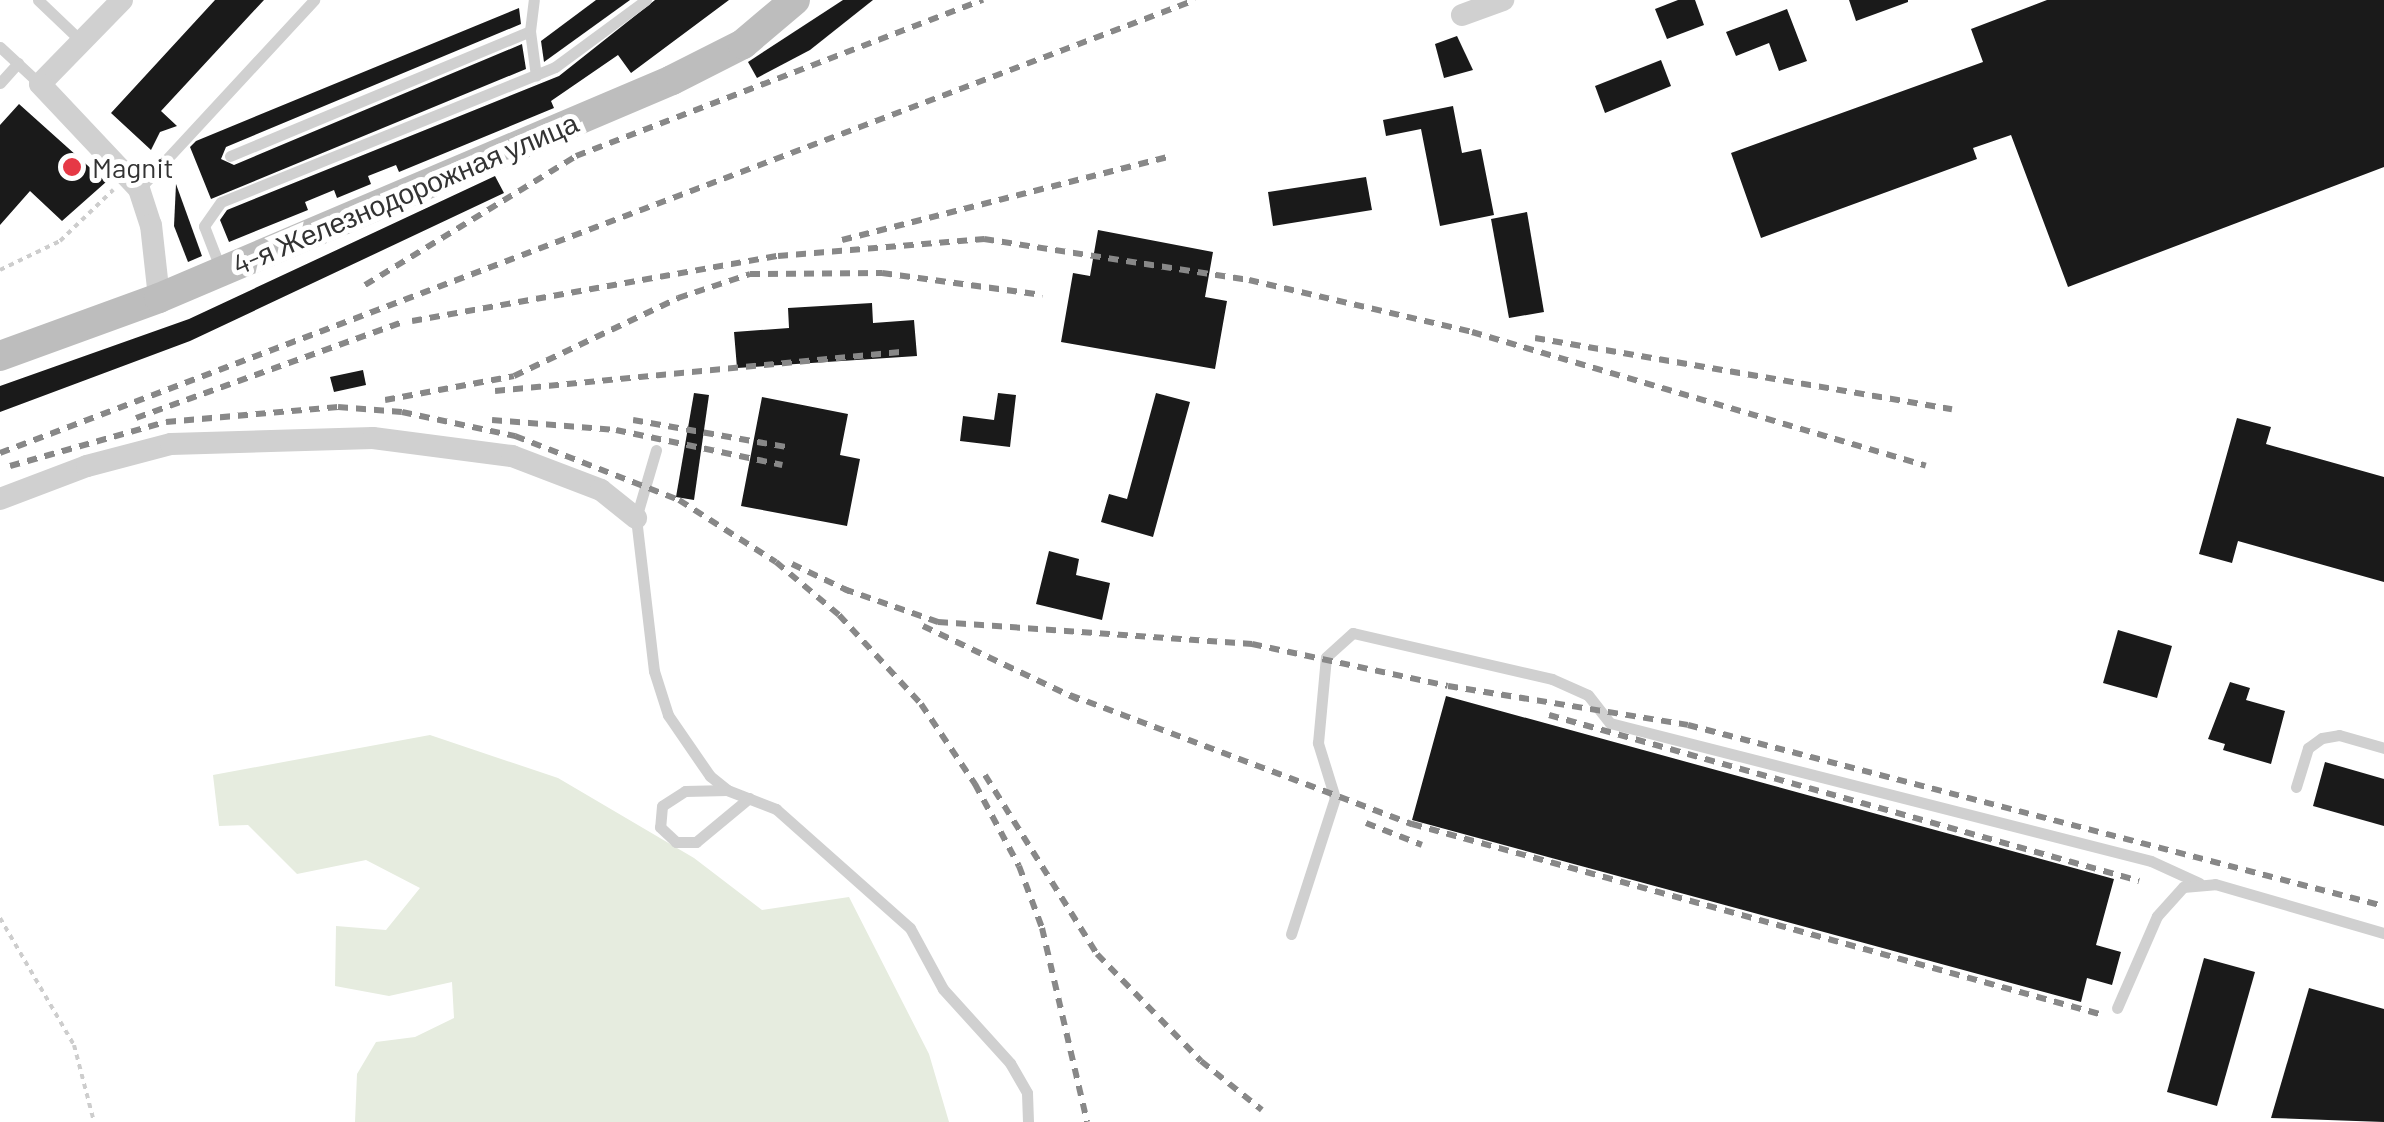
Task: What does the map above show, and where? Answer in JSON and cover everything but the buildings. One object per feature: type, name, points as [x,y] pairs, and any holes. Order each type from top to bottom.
[{"type":"main road","name":"4-я Железнодорожная улица","points":[[0,356],[158,298],[672,80],[743,44],[794,0]]},
{"type":"street","points":[[122,0],[40,84],[134,182],[151,225],[158,298]]},
{"type":"street","points":[[1462,15],[1503,0]]},
{"type":"street","points":[[0,499],[86,466],[171,444],[373,438],[512,456],[601,490],[636,518]]},
{"type":"lane","points":[[38,0],[82,41]]},
{"type":"lane","points":[[134,182],[314,0]]},
{"type":"lane","points":[[534,0],[530,31],[536,76]]},
{"type":"lane","points":[[222,271],[204,226],[221,202],[536,76],[646,0]]},
{"type":"lane","points":[[230,156],[530,31]]},
{"type":"lane","points":[[0,47],[40,84]]},
{"type":"lane","points":[[0,82],[18,63]]},
{"type":"lane","points":[[656,450],[636,518],[654,671],[668,715],[693,757],[727,790]]},
{"type":"lane","points":[[1291,934],[1335,798],[1318,743],[1326,656],[1353,634],[1376,634],[1552,679],[1588,696],[1610,723],[2133,856],[2199,883],[2384,933]]},
{"type":"lane","points":[[2296,787],[2308,748],[2322,738],[2339,735],[2384,748]]},
{"type":"lane","points":[[749,798],[696,842],[676,842],[660,827],[662,806],[685,791],[727,790],[749,798],[797,826],[910,928],[944,988],[1010,1062],[1027,1093],[1028,1122]]},
{"type":"lane","points":[[2117,1008],[2157,916],[2172,894],[2199,883]]},
{"type":"path","points":[[0,270],[60,242],[134,182]]},
{"type":"path","points":[[0,918],[74,1045],[94,1122]]},
{"type":"shaded area","points":[[430,735],[558,778],[694,858],[762,910],[849,897],[929,1054],[949,1122],[355,1122],[357,1074],[376,1042],[415,1037],[454,1018],[452,982],[389,996],[335,986],[336,926],[386,930],[420,888],[366,860],[297,874],[248,825],[219,826],[213,775]]},
{"type":"railway","points":[[365,285],[576,156],[983,0]]},
{"type":"railway","points":[[0,453],[1195,0]]},
{"type":"railway","points":[[842,240],[1171,156]]},
{"type":"railway","points":[[412,321],[778,256],[984,239],[1249,280],[1472,332],[1926,466]]},
{"type":"railway","points":[[385,400],[514,376],[678,298],[750,274],[882,273],[1043,295]]},
{"type":"railway","points":[[136,418],[400,323]]},
{"type":"railway","points":[[1535,338],[1952,409]]},
{"type":"railway","points":[[495,391],[903,352]]},
{"type":"railway","points":[[10,466],[166,422],[338,407],[402,412],[515,436],[679,500],[776,562],[839,615],[921,704],[975,784],[1019,866],[1042,928],[1087,1122]]},
{"type":"railway","points":[[492,420],[616,430],[782,465]]},
{"type":"railway","points":[[633,420],[786,447]]},
{"type":"railway","points":[[792,564],[855,594]]},
{"type":"railway","points":[[844,589],[938,622],[1252,644],[1448,686],[1688,725],[2384,906]]},
{"type":"railway","points":[[923,626],[1081,701]]},
{"type":"railway","points":[[1070,695],[1412,824],[2103,1015]]},
{"type":"railway","points":[[1549,715],[2139,881]]},
{"type":"railway","points":[[985,775],[1097,954],[1201,1061],[1262,1110]]},
{"type":"railway","points":[[1366,823],[1422,845]]},
{"type":"place","name":"Magnit","points":[[72,167]]}]
